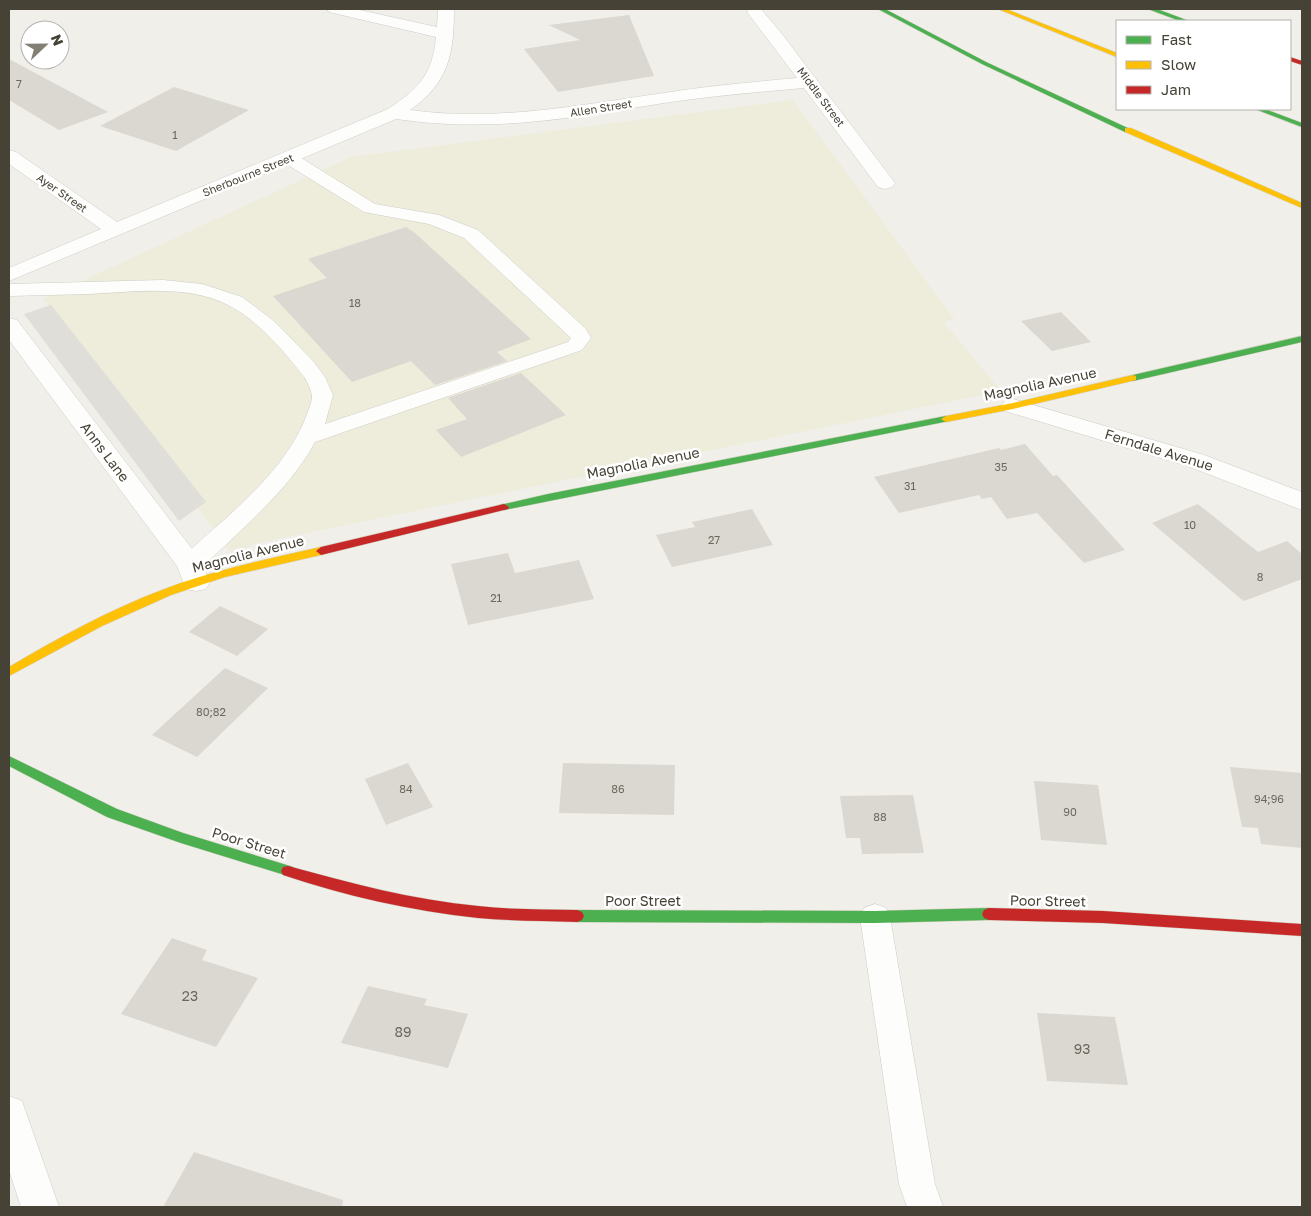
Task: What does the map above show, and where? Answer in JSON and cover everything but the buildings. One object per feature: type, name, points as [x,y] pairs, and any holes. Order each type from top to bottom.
[{"type":"main road","points":[[881,9],[953,48],[1044,93],[1302,206]]},
{"type":"main road","points":[[1001,9],[1116,56]]},
{"type":"main road","points":[[1151,9],[1183,20]]},
{"type":"main road","points":[[1261,110],[1302,125]]},
{"type":"main road","name":"Magnolia Avenue","points":[[9,672],[193,573],[548,497],[1013,406],[1302,339]]},
{"type":"main road","name":"Poor Street","points":[[9,762],[112,812],[181,838],[326,882],[422,904],[479,912],[580,916],[875,917],[989,914],[1103,917],[1302,930]]},
{"type":"street","points":[[335,9],[444,34]]},
{"type":"street","name":"Sherbourne Street","points":[[9,275],[394,113],[421,94],[434,80],[443,58],[446,9]]},
{"type":"street","name":"Middle Street","points":[[755,12],[788,51],[808,82],[886,183]]},
{"type":"street","name":"Allen Street","points":[[394,113],[447,120],[496,121],[581,113],[666,98],[808,82]]},
{"type":"street","name":"Ayer Street","points":[[9,156],[115,230]]},
{"type":"street","name":"Anns Lane","points":[[9,324],[193,573]]},
{"type":"street","name":"Ferndale Avenue","points":[[1013,406],[1206,464],[1268,486],[1302,502]]},
{"type":"street","points":[[9,1113],[40,1207]]},
{"type":"lane","points":[[289,158],[370,208],[432,220],[471,234],[580,333],[581,338],[575,346],[306,438]]},
{"type":"lane","points":[[9,290],[157,286],[214,293],[233,300],[254,313],[271,328],[306,366],[317,382],[323,393],[322,399],[306,438],[296,456],[193,573]]},
{"type":"lane","points":[[875,917],[915,1173],[925,1207]]},
{"type":"shaded area","points":[[793,100],[954,319],[944,322],[1001,391],[258,543],[232,554],[43,299],[351,157]]},
{"type":"shaded area","points":[[51,305],[206,502],[179,521],[24,314]]},
{"type":"traffic: fast","points":[[881,9],[984,63],[1128,130]]},
{"type":"traffic: fast","points":[[1151,9],[1183,20]]},
{"type":"traffic: fast","points":[[1262,110],[1302,125]]},
{"type":"traffic: fast","points":[[1133,378],[1302,339]]},
{"type":"traffic: fast","points":[[504,507],[946,419]]},
{"type":"traffic: fast","points":[[9,761],[112,813],[181,838],[288,871]]},
{"type":"traffic: fast","points":[[577,916],[875,917],[989,914]]},
{"type":"traffic: slow","points":[[1001,9],[1116,55]]},
{"type":"traffic: slow","points":[[1128,130],[1302,206]]},
{"type":"traffic: slow","points":[[946,419],[1013,406],[1133,378]]},
{"type":"traffic: slow","points":[[9,672],[98,623],[167,592],[223,574],[321,551]]},
{"type":"traffic: jam","points":[[1291,59],[1302,63]]},
{"type":"traffic: jam","points":[[321,551],[504,507]]},
{"type":"traffic: jam","points":[[288,871],[382,896],[454,909],[503,914],[577,916]]},
{"type":"traffic: jam","points":[[989,914],[1103,917],[1302,930]]}]
